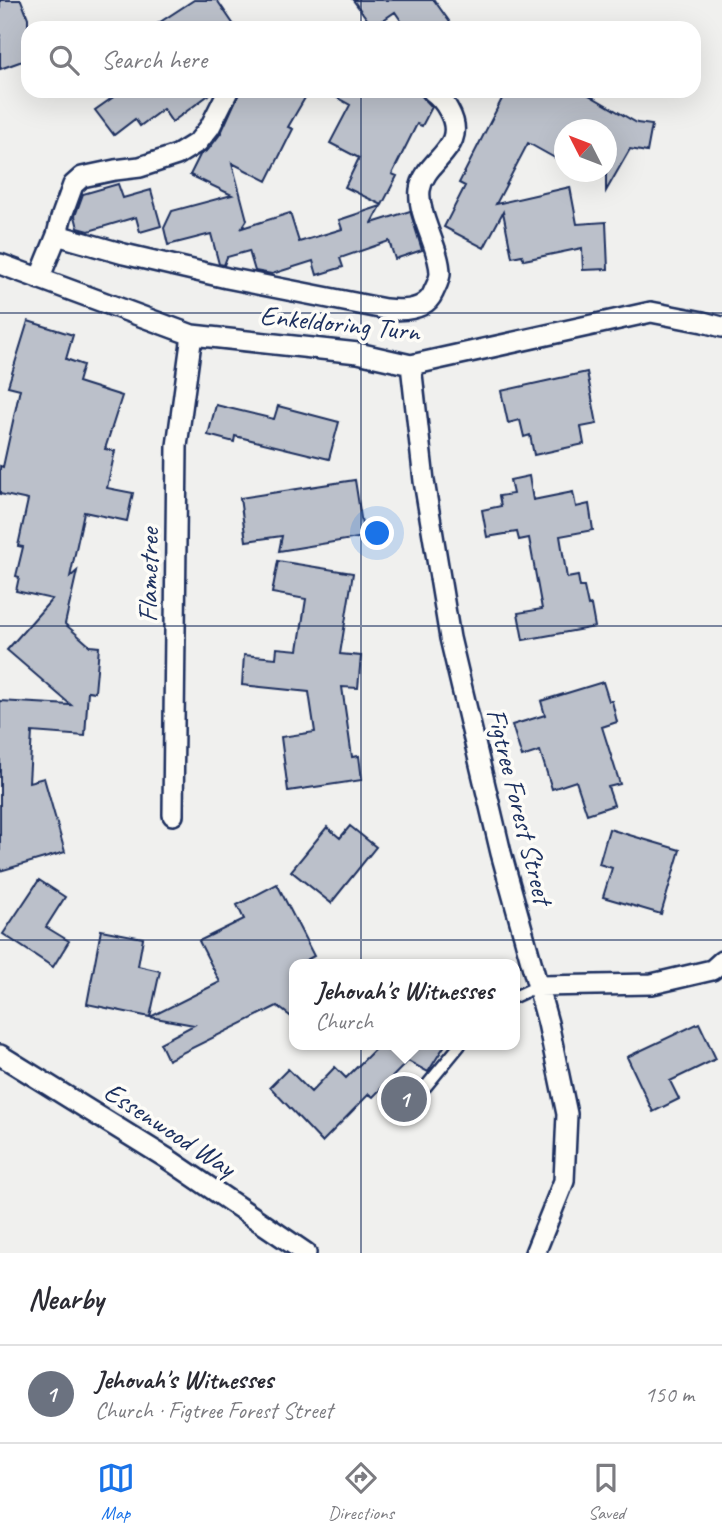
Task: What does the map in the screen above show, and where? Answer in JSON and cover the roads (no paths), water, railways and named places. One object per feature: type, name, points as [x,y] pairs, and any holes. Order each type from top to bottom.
[{"type":"street","points":[[39,279],[73,185],[82,177],[140,167],[177,155],[198,142],[210,127],[224,98]]},
{"type":"street","points":[[57,235],[227,278],[385,309],[403,311],[420,306],[431,298],[440,275],[421,205],[420,187],[453,141],[455,130],[452,117],[439,98]]},
{"type":"street","name":"Enkeldoring Turn","points":[[0,264],[192,335],[358,353],[411,365],[650,312],[722,327]]},
{"type":"street","name":"Flametree","points":[[173,815],[177,446],[192,335]]},
{"type":"street","name":"Figtree Forest Street","points":[[411,365],[424,481],[450,638],[500,853],[539,986],[567,1114],[564,1181],[535,1253]]},
{"type":"street","points":[[539,986],[652,984],[712,970],[722,961]]},
{"type":"street","name":"Essenwood Way","points":[[0,1055],[168,1159],[306,1253]]},
{"type":"lane","points":[[520,994],[539,986]]},
{"type":"lane","points":[[413,1102],[456,1050]]},
{"type":"place","name":"Jehovah's Witnesses","points":[[404,1099]]}]
